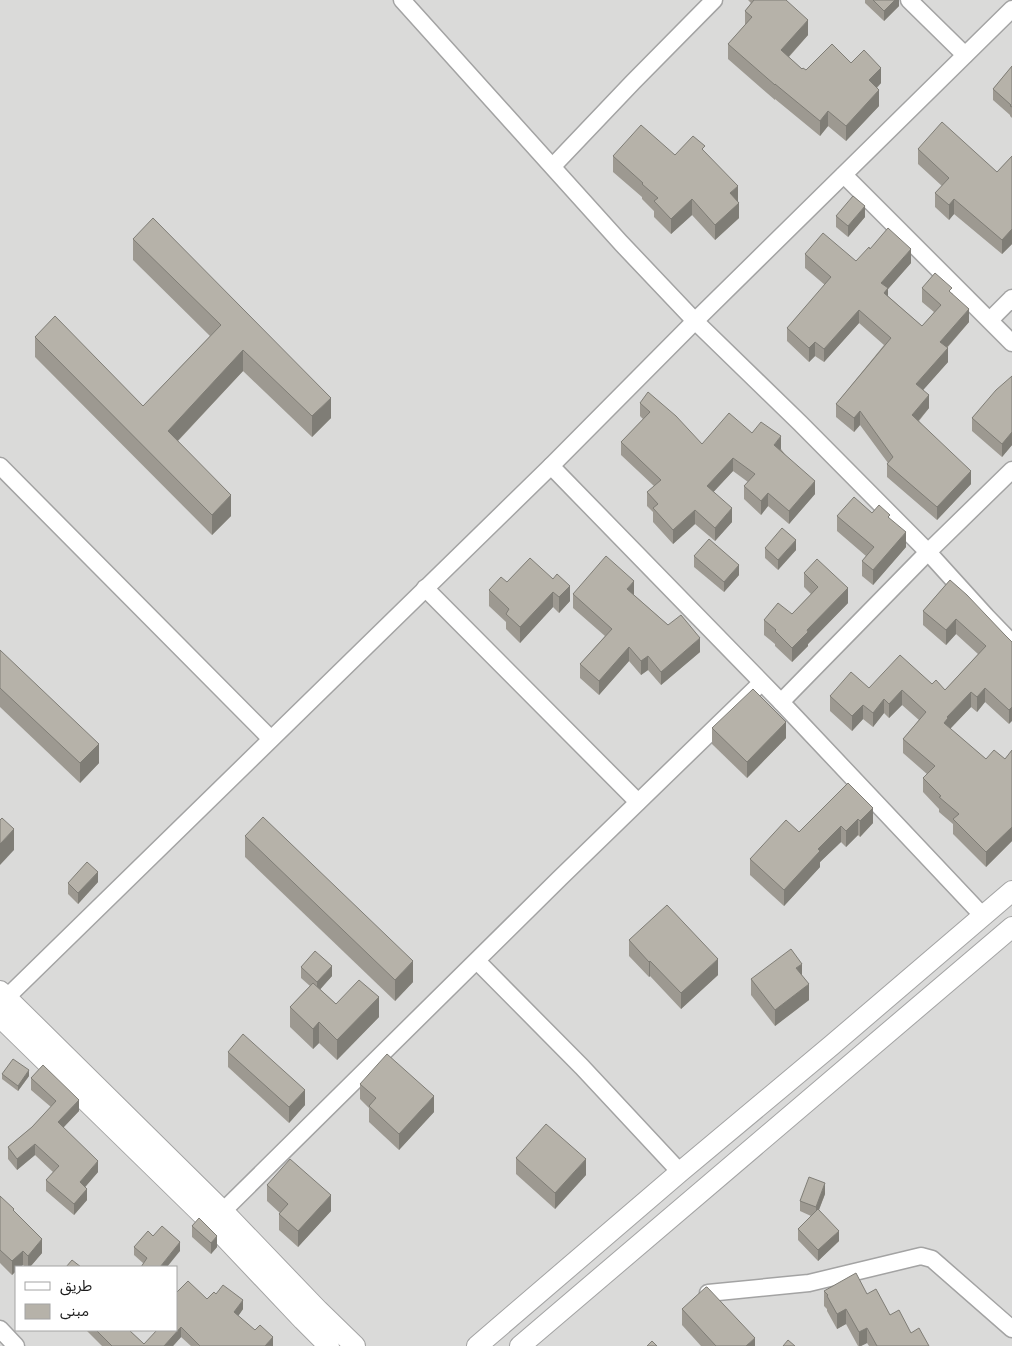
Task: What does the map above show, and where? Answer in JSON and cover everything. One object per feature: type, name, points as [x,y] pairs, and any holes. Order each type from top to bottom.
[{"type":"street","points":[[402,0],[621,243],[695,321],[928,552],[1012,643]]},
{"type":"street","points":[[553,166],[714,0]]},
{"type":"street","points":[[909,0],[964,55]]},
{"type":"street","points":[[355,1346],[223,1211],[2,997],[271,739],[551,466],[1012,8]]},
{"type":"street","points":[[844,175],[1012,343]]},
{"type":"street","points":[[990,320],[1012,298]]},
{"type":"street","points":[[0,466],[271,739]]},
{"type":"street","points":[[551,466],[781,702],[983,916]]},
{"type":"street","points":[[781,702],[928,552],[1012,470]]},
{"type":"street","points":[[425,588],[638,802]]},
{"type":"street","points":[[223,1211],[761,683]]},
{"type":"street","points":[[477,1346],[1012,891]]},
{"type":"street","points":[[520,1346],[1009,934]]},
{"type":"street","points":[[477,961],[582,1067],[680,1172]]},
{"type":"street","points":[[0,1018],[66,1080],[213,1225],[329,1346]]},
{"type":"street","points":[[708,1293],[809,1283],[921,1256],[932,1258],[1012,1329]]},
{"type":"street","points":[[0,1329],[16,1346]]},
{"type":"shaded area","points":[[0,0],[1012,0],[1012,1346],[0,1346]]},
{"type":"building","points":[[754,0],[786,0],[808,20],[781,50],[802,69],[806,70],[832,44],[851,63],[864,50],[881,68],[869,80],[879,90],[846,126],[828,111],[820,121],[728,44],[752,17],[745,11]]},
{"type":"building","points":[[873,0],[895,0],[884,11]]},
{"type":"building","points":[[1012,66],[1012,107],[993,89]]},
{"type":"building","points":[[942,122],[997,172],[1012,156],[1012,229],[1002,240],[954,199],[949,205],[935,193],[949,178],[918,149]]},
{"type":"building","points":[[641,125],[675,155],[693,136],[705,146],[702,149],[738,186],[730,193],[739,203],[715,225],[692,199],[671,219],[654,201],[658,198],[613,156]]},
{"type":"building","points":[[853,196],[865,206],[848,226],[836,216]]},
{"type":"building","points":[[153,218],[331,398],[312,416],[243,350],[168,431],[231,495],[212,515],[35,337],[55,316],[143,406],[221,325],[133,239]]},
{"type":"building","points":[[888,228],[911,249],[881,283],[888,288],[884,293],[922,326],[941,305],[922,288],[935,273],[952,288],[949,291],[969,309],[940,342],[948,348],[916,384],[929,395],[912,415],[971,471],[937,507],[887,464],[893,457],[860,411],[854,418],[836,404],[891,338],[859,310],[824,349],[815,342],[809,348],[787,328],[831,277],[805,254],[823,233],[856,261],[869,247],[870,249]]},
{"type":"building","points":[[1012,376],[1012,432],[1002,444],[972,418],[996,390]]},
{"type":"building","points":[[648,392],[676,416],[702,444],[729,413],[752,433],[761,422],[781,436],[774,445],[815,481],[789,511],[768,493],[761,501],[744,486],[755,474],[733,458],[707,486],[732,508],[715,528],[695,510],[673,530],[653,508],[658,504],[647,492],[661,480],[621,442],[650,412],[640,403]]},
{"type":"building","points":[[854,497],[872,513],[879,505],[890,515],[888,517],[906,532],[873,570],[862,561],[874,547],[837,516]]},
{"type":"building","points":[[782,528],[796,540],[778,560],[765,548]]},
{"type":"building","points":[[709,539],[739,565],[724,582],[694,556]]},
{"type":"building","points":[[606,556],[634,581],[627,589],[668,625],[681,615],[700,638],[661,672],[648,656],[641,661],[629,647],[599,681],[580,664],[612,629],[573,594]]},
{"type":"building","points":[[530,558],[553,579],[557,574],[570,586],[559,597],[553,592],[520,627],[506,614],[509,609],[489,590],[501,577],[507,582]]},
{"type":"building","points":[[817,559],[848,588],[792,648],[764,620],[778,603],[792,614],[818,587],[804,573]]},
{"type":"building","points":[[950,580],[1012,642],[1012,707],[1009,710],[985,688],[977,697],[971,692],[947,717],[944,723],[986,759],[994,750],[1005,759],[1012,750],[1012,827],[986,852],[953,819],[959,814],[939,797],[941,796],[923,778],[935,766],[903,739],[926,712],[902,690],[889,704],[884,699],[873,713],[863,705],[852,716],[830,696],[851,672],[869,688],[900,655],[932,684],[936,680],[945,690],[986,646],[956,619],[946,630],[923,611]]},
{"type":"building","points":[[0,650],[99,744],[80,763],[0,688]]},
{"type":"building","points":[[753,689],[786,722],[747,762],[712,728]]},
{"type":"building","points":[[848,783],[873,808],[846,831],[841,826],[818,849],[820,851],[784,890],[750,859],[786,820],[799,832]]},
{"type":"building","points":[[263,817],[413,961],[395,980],[245,836]]},
{"type":"building","points":[[2,818],[14,829],[0,844],[0,820]]},
{"type":"building","points":[[87,862],[98,872],[78,893],[68,883]]},
{"type":"building","points":[[667,905],[718,959],[681,993],[629,940]]},
{"type":"building","points":[[791,949],[802,964],[796,968],[809,984],[775,1010],[751,979]]},
{"type":"building","points":[[315,951],[332,966],[317,982],[301,967]]},
{"type":"building","points":[[359,980],[379,997],[337,1040],[319,1022],[313,1029],[290,1007],[313,983],[336,1004]]},
{"type":"building","points":[[243,1034],[305,1090],[289,1107],[228,1052]]},
{"type":"building","points":[[387,1054],[434,1096],[399,1134],[369,1106],[376,1098],[360,1084]]},
{"type":"building","points":[[13,1059],[29,1070],[18,1086],[2,1074]]},
{"type":"building","points":[[43,1065],[79,1100],[58,1122],[98,1161],[80,1182],[87,1189],[74,1204],[46,1180],[59,1166],[35,1144],[17,1159],[8,1147],[32,1127],[56,1101],[31,1078]]},
{"type":"building","points":[[546,1124],[586,1159],[555,1193],[516,1158]]},
{"type":"building","points":[[290,1159],[331,1195],[298,1231],[279,1214],[288,1204],[267,1185]]},
{"type":"building","points":[[809,1177],[825,1183],[816,1207],[800,1201]]},
{"type":"building","points":[[0,1196],[42,1239],[28,1256],[23,1251],[12,1261],[0,1250]]},
{"type":"building","points":[[818,1209],[839,1231],[818,1250],[798,1229]]},
{"type":"building","points":[[199,1218],[217,1236],[211,1243],[192,1226]]},
{"type":"building","points":[[162,1226],[180,1242],[161,1266],[142,1266],[147,1258],[134,1247],[148,1231],[153,1236]]},
{"type":"building","points":[[72,1260],[80,1266],[67,1266]]},
{"type":"building","points":[[856,1273],[867,1294],[876,1289],[890,1315],[899,1310],[911,1333],[919,1328],[929,1346],[877,1346],[867,1328],[859,1332],[846,1309],[837,1314],[828,1295],[824,1291]]},
{"type":"building","points":[[188,1281],[207,1299],[214,1292],[216,1294],[223,1285],[243,1300],[234,1312],[255,1330],[260,1325],[273,1337],[265,1346],[200,1346],[181,1327],[178,1330],[178,1291]]},
{"type":"building","points":[[706,1287],[755,1338],[746,1346],[716,1346],[682,1309]]},
{"type":"building","points":[[97,1331],[130,1331],[144,1344],[156,1331],[177,1331],[164,1346],[112,1346]]},
{"type":"building","points":[[788,1340],[795,1346],[783,1346]]},
{"type":"building","points":[[652,1341],[657,1346],[647,1346]]}]
